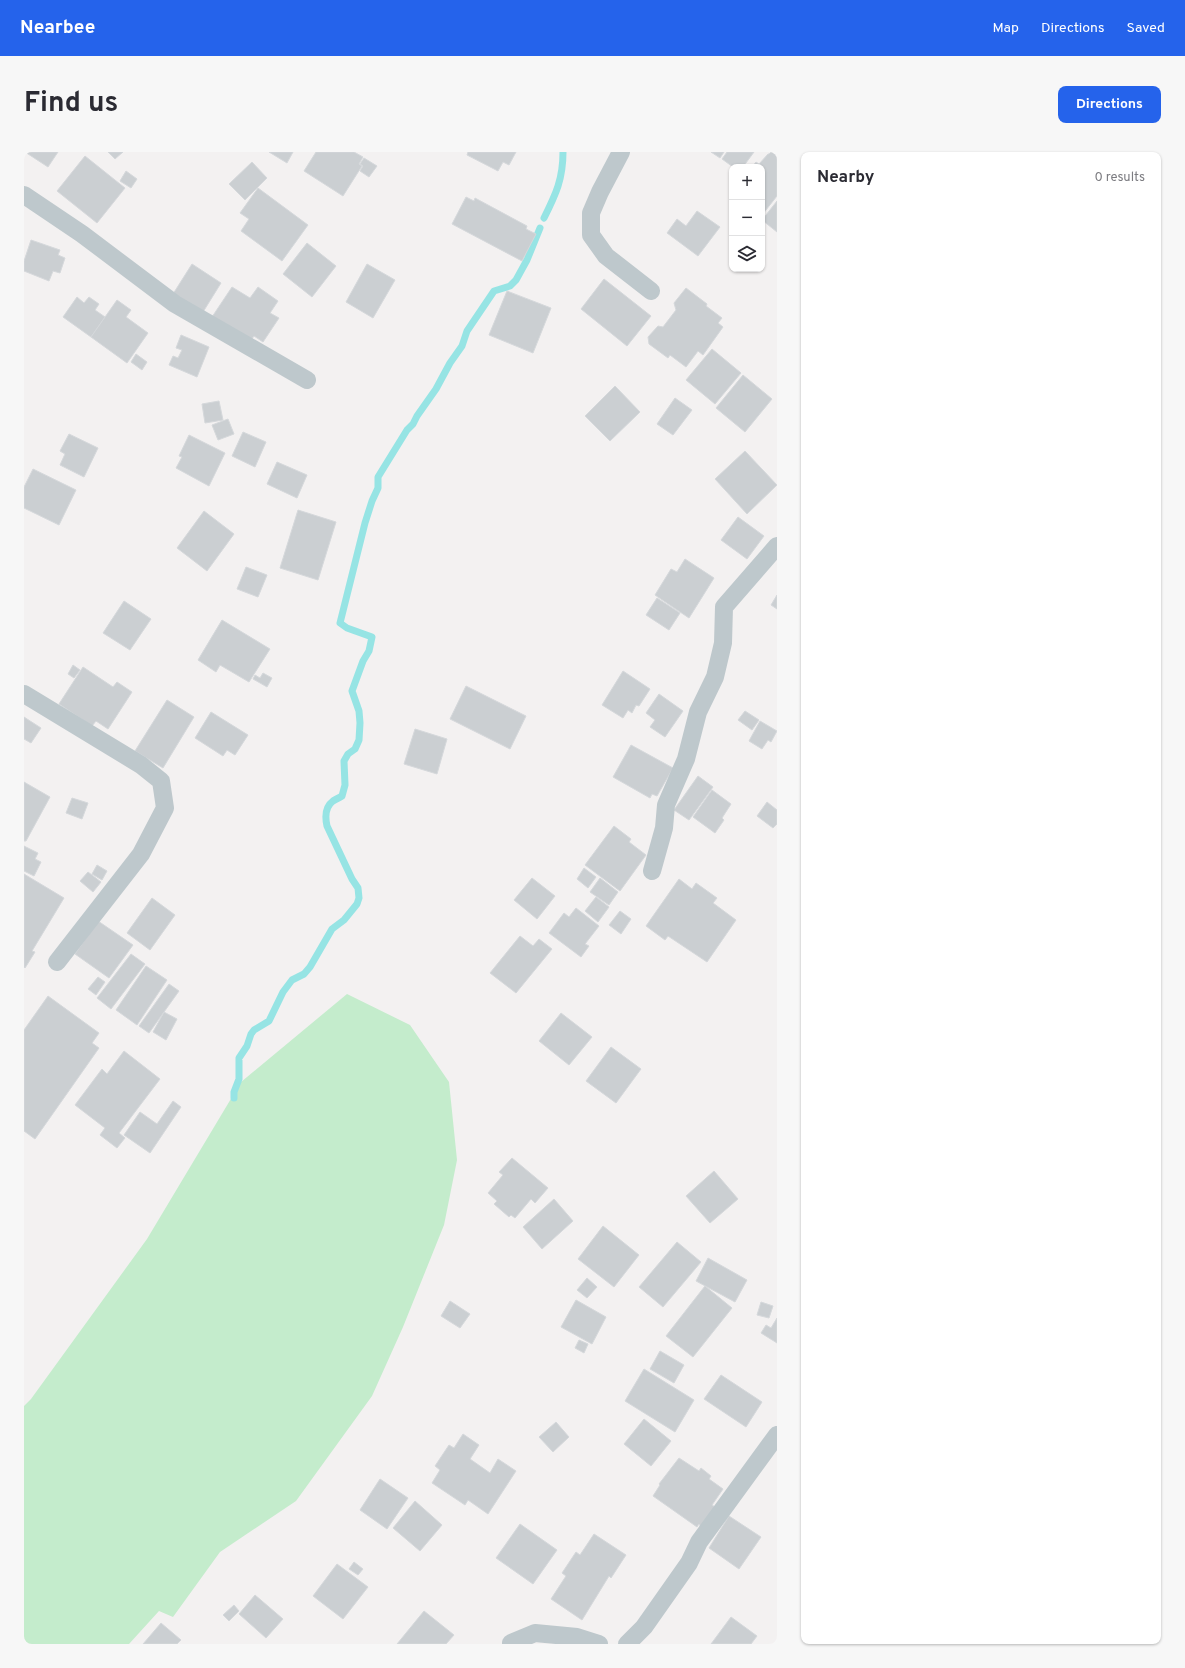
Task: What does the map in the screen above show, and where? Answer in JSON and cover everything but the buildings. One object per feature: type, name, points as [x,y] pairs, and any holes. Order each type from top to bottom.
[{"type":"street","points":[[621,152],[591,213],[591,235],[606,256],[651,291]]},
{"type":"street","points":[[24,195],[82,234],[175,304],[306,380]]},
{"type":"street","points":[[652,871],[664,828],[666,805],[686,759],[698,712],[715,677],[723,643],[724,608],[777,546]]},
{"type":"street","points":[[24,694],[141,766],[161,781],[165,808],[142,854],[57,962]]},
{"type":"street","points":[[627,1644],[644,1627],[689,1563],[699,1542],[777,1436]]},
{"type":"street","points":[[511,1643],[535,1633],[577,1636],[599,1644]]},
{"type":"green space","points":[[347,994],[410,1025],[449,1082],[457,1160],[444,1225],[403,1327],[372,1396],[296,1501],[220,1552],[173,1617],[159,1611],[129,1644],[24,1644],[24,1406],[31,1399],[147,1239],[241,1082]]},
{"type":"waterway","points":[[544,218],[558,186],[562,170],[563,152]]},
{"type":"waterway","points":[[234,1098],[234,1092],[239,1079],[239,1058],[247,1046],[251,1034],[254,1030],[269,1021],[283,992],[292,980],[304,974],[310,967],[332,929],[344,920],[357,904],[359,898],[358,888],[352,879],[327,826],[326,816],[330,803],[342,796],[345,785],[344,761],[348,754],[355,749],[359,740],[359,711],[352,691],[363,661],[369,651],[372,637],[347,628],[340,623],[365,523],[378,488],[378,477],[407,430],[413,424],[436,389],[450,363],[462,346],[467,331],[494,291],[510,286],[516,280],[527,260],[540,228]]}]
